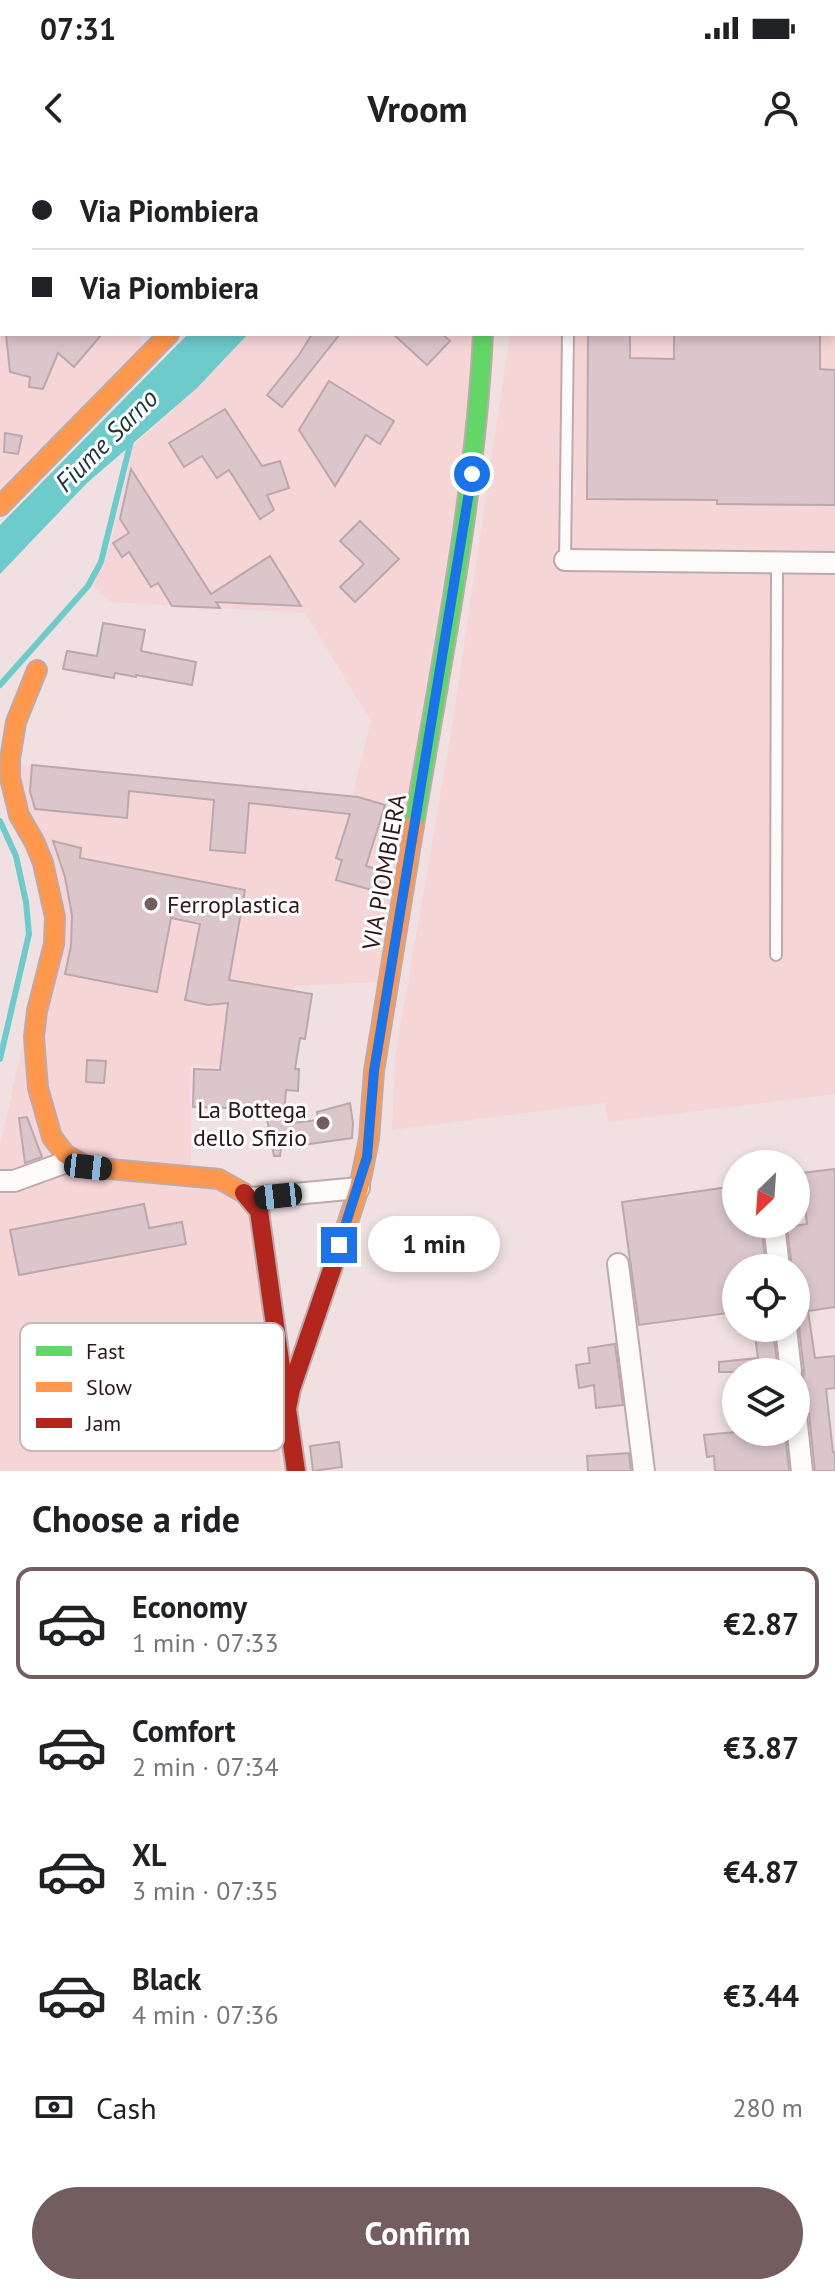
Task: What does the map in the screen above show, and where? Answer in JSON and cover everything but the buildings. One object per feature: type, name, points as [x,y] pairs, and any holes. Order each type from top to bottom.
[{"type":"street","name":"VIA PIOMBIERA","points":[[287,1409],[367,1157],[374,1071],[472,474],[483,336]]},
{"type":"street","points":[[0,506],[152,343]]},
{"type":"street","points":[[565,560],[835,563]]},
{"type":"street","points":[[37,670],[24,694],[5,753],[19,813],[38,848],[55,917],[55,936],[32,1043],[48,1131],[72,1160],[88,1167],[219,1179],[238,1186],[251,1198],[359,1188]]},
{"type":"street","points":[[0,1181],[14,1181],[72,1160]]},
{"type":"street","name":"VIA PIOMBIERA","points":[[251,1198],[259,1211],[275,1323]]},
{"type":"street","points":[[618,1264],[644,1471]]},
{"type":"street","name":"VIA PIOMBIERA","points":[[284,1388],[296,1471]]},
{"type":"street","points":[[799,1446],[802,1471]]},
{"type":"lane","points":[[565,560],[568,336]]},
{"type":"lane","points":[[776,955],[777,563]]},
{"type":"shaded area","points":[[0,336],[140,336],[144,347],[0,488]]},
{"type":"shaded area","points":[[246,336],[473,336],[469,423],[378,982],[295,986],[266,1069],[190,1066],[191,1167],[240,1198],[252,1227],[264,1323],[20,1323],[20,1451],[280,1451],[282,1471],[0,1471],[0,1146],[43,954],[45,910],[18,764],[352,797],[371,721],[305,613],[109,602],[92,585],[107,558],[134,445],[197,388]]},
{"type":"shaded area","points":[[510,336],[835,336],[835,1094],[608,1122],[605,1103],[392,1130],[395,1057],[451,733]]},
{"type":"water","name":"Fiume Sarno","points":[[186,336],[246,336],[197,388],[87,483],[0,574],[0,525]]},
{"type":"waterway","points":[[0,685],[88,586],[101,562],[131,441]]},
{"type":"waterway","points":[[0,821],[16,856],[29,934],[0,1059]]},
{"type":"traffic: fast","points":[[414,825],[465,519],[483,336]]},
{"type":"traffic: slow","points":[[0,506],[167,336]]},
{"type":"traffic: slow","points":[[37,670],[16,722],[10,778],[19,815],[43,863],[55,917],[54,944],[37,1011],[34,1037],[38,1088],[52,1137],[65,1154],[88,1167],[219,1179],[244,1193]]},
{"type":"traffic: slow","points":[[344,1234],[359,1188],[369,1139],[374,1071],[414,825]]},
{"type":"traffic: jam","points":[[244,1193],[259,1211],[275,1323]]},
{"type":"traffic: jam","points":[[296,1471],[287,1409],[291,1389],[344,1234]]},
{"type":"traffic: jam","points":[[284,1389],[285,1396]]},
{"type":"place","name":"Ferroplastica","points":[[151,904]]},
{"type":"place","name":"La Bottega dello Sfizio","points":[[323,1123]]},
{"type":"route","points":[[339,1245],[367,1157],[374,1071],[472,474]]}]
